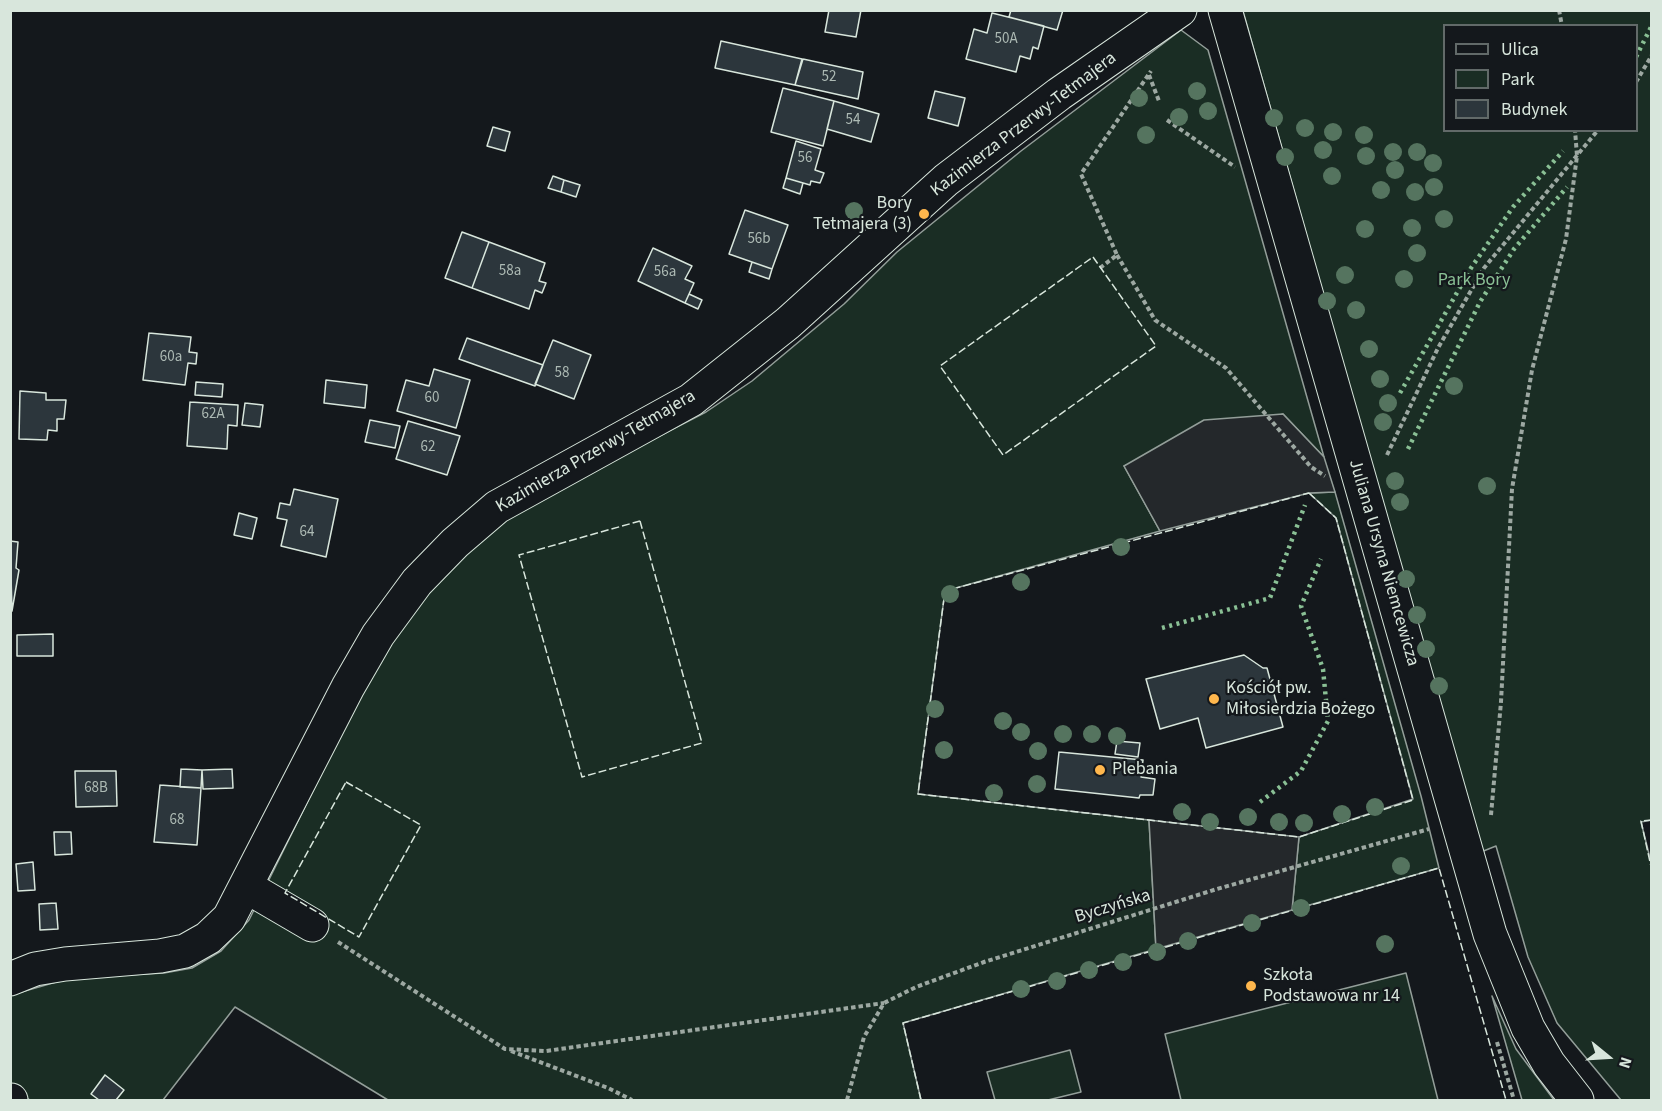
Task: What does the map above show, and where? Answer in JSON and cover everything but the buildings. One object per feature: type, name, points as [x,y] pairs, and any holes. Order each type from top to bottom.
[{"type":"street","name":"Kazimierza Przerwy-Tetmajera","points":[[10,979],[35,969],[160,956],[185,951],[208,938],[230,918],[348,687],[378,635],[417,582],[455,543],[497,507],[515,496],[691,400],[788,323],[946,180],[1059,94],[1180,10]]},
{"type":"street","name":"Juliana Ursyna Niemcewicza","points":[[1225,10],[1346,482],[1461,836],[1490,934],[1514,999],[1548,1064],[1577,1101]]},
{"type":"street","points":[[247,887],[312,925]]},
{"type":"path","points":[[1638,79],[1652,55]]},
{"type":"path","points":[[1154,67],[1081,174],[1117,255],[1155,320],[1226,368],[1311,467],[1346,482],[1385,458],[1438,348],[1484,268],[1531,208],[1596,132]]},
{"type":"path","points":[[1149,74],[1159,101]]},
{"type":"path","points":[[1167,120],[1241,172]]},
{"type":"path","points":[[1461,836],[1489,829],[1501,702],[1512,489],[1532,370],[1566,239],[1577,156],[1575,132]]},
{"type":"path","points":[[1101,268],[1117,255]]},
{"type":"path","name":"Byczyńska","points":[[884,1003],[916,987],[1006,955],[1217,889],[1461,836]]},
{"type":"path","points":[[312,925],[505,1049],[608,1088],[632,1101]]},
{"type":"path","points":[[505,1049],[546,1051],[884,1003]]},
{"type":"path","points":[[847,1101],[864,1037],[884,1003]]},
{"type":"green space","name":"Park Bory","points":[[1243,11],[1651,11],[1652,820],[1641,822],[1652,866],[1651,1100],[1621,1100],[1557,1023],[1528,957],[1496,846],[1481,852]]},
{"type":"green space","points":[[1181,30],[1208,50],[1324,457],[1283,414],[1124,466],[1160,531],[945,591],[918,794],[1149,820],[1156,949],[903,1023],[921,1100],[388,1100],[235,1007],[163,1100],[30,1100],[11,1087],[11,995],[70,978],[164,973],[192,968],[221,951],[249,920],[361,694],[387,648],[425,593],[464,554],[505,521],[547,494],[706,412],[752,381],[844,304],[897,252],[1021,151]]},
{"type":"green space","points":[[1335,492],[1421,796],[1439,868],[1292,910],[1299,837],[1413,799],[1336,518],[1309,493]]},
{"type":"green space","points":[[1406,973],[1438,1100],[1181,1100],[1165,1034]]},
{"type":"green space","points":[[1492,996],[1516,1049],[1554,1100],[1522,1100]]},
{"type":"green space","points":[[1070,1050],[1081,1092],[1048,1100],[995,1100],[987,1072]]},
{"type":"shaded area","points":[[1283,414],[1324,457],[1335,492],[1309,493],[1160,531],[1124,466],[1204,420]]},
{"type":"shaded area","points":[[1149,820],[1299,837],[1292,910],[1156,949]]},
{"type":"hedge","points":[[1638,53],[1652,25]]},
{"type":"hedge","points":[[1400,393],[1471,268],[1513,207],[1563,151]]},
{"type":"hedge","points":[[1408,449],[1480,302],[1514,249],[1567,187]]},
{"type":"hedge","points":[[1162,628],[1270,598],[1305,505]]},
{"type":"hedge","points":[[1260,802],[1301,771],[1328,721],[1323,669],[1301,606],[1321,559]]},
{"type":"fence","points":[[1093,257],[1156,346],[1003,455],[940,366],[1093,257]]},
{"type":"fence","points":[[1309,493],[1336,518],[1413,800],[1299,837],[918,794],[945,591],[1309,493]]},
{"type":"fence","points":[[640,521],[702,743],[582,777],[519,555],[640,521]]},
{"type":"fence","points":[[346,782],[421,825],[359,937],[285,893],[346,782]]},
{"type":"fence","points":[[1652,820],[1641,821],[1652,871]]},
{"type":"fence","points":[[921,1100],[903,1023],[1439,868],[1506,1100]]},
{"type":"place","name":"Bory Tetmajera (3)","points":[[924,214]]},
{"type":"place","name":"Kościół pw. Miłosierdzia Bożego","points":[[1214,699]]},
{"type":"place","name":"Plebania","points":[[1100,770]]},
{"type":"place","name":"Szkoła Podstawowa nr 14","points":[[1251,986]]}]
